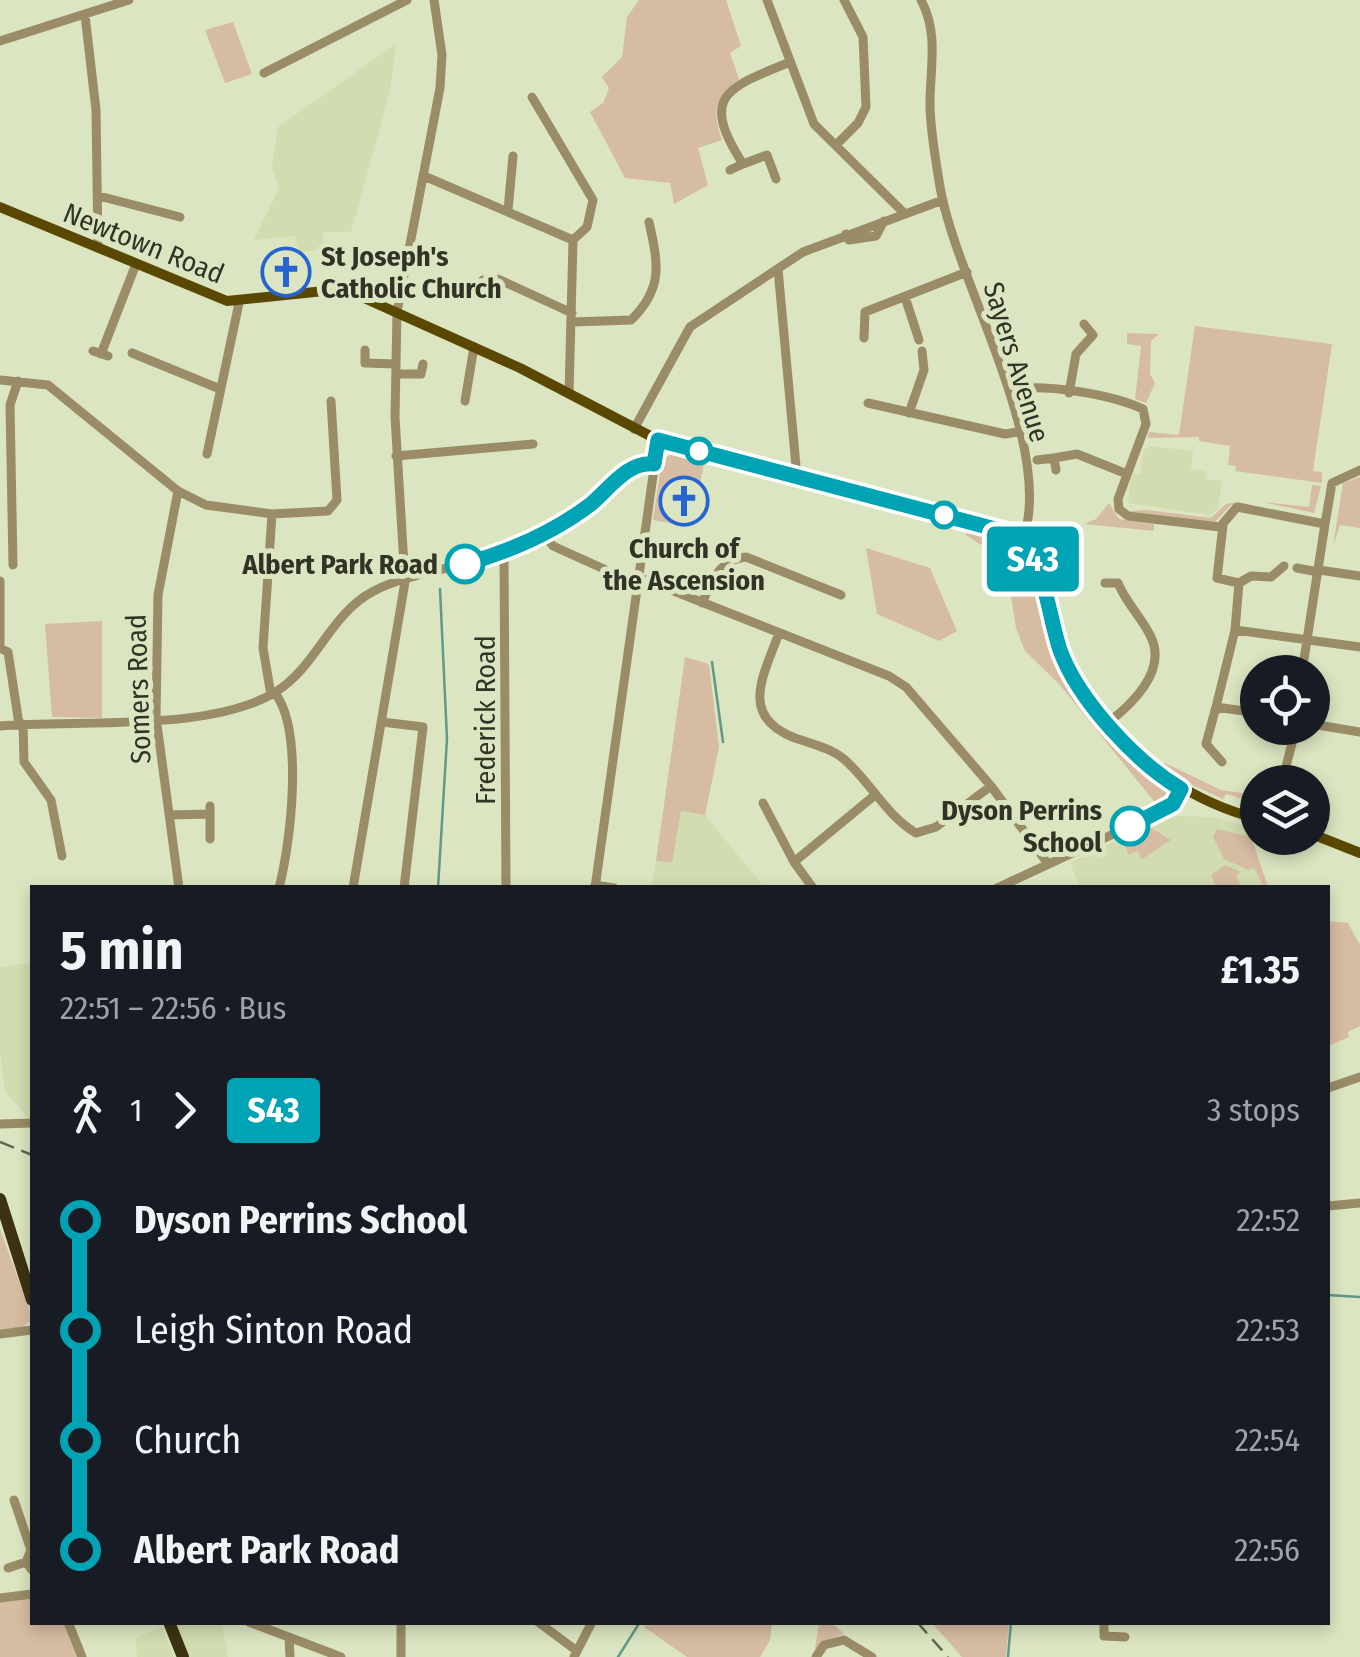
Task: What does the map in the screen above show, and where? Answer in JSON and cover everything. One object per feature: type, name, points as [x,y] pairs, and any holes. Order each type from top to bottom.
[{"type":"highway","points":[[0,1199],[30,1290]]},
{"type":"highway","points":[[170,1625],[183,1657]]},
{"type":"main road","name":"Newtown Road","points":[[0,207],[239,303],[333,287],[474,347],[658,440],[1022,538]]},
{"type":"main road","points":[[1022,538],[1066,664],[1108,722],[1146,764],[1181,789],[1240,813]]},
{"type":"main road","points":[[1330,842],[1360,854]]},
{"type":"street","points":[[0,41],[129,0]]},
{"type":"street","points":[[264,73],[407,0]]},
{"type":"street","points":[[354,885],[406,582],[396,456],[397,312],[424,176],[442,55],[434,0]]},
{"type":"street","points":[[767,0],[814,124],[905,214]]},
{"type":"street","points":[[836,145],[858,122],[866,106],[863,36],[844,0]]},
{"type":"street","name":"Sayers Avenue","points":[[921,0],[933,23],[930,104],[943,200],[1009,390],[1018,432],[1030,502],[1022,538]]},
{"type":"street","points":[[85,15],[92,52],[100,196],[98,248]]},
{"type":"street","points":[[743,164],[718,117],[721,102],[727,91],[788,63]]},
{"type":"street","points":[[532,97],[592,200],[587,227],[573,240],[570,394]]},
{"type":"street","points":[[730,170],[767,154],[776,179]]},
{"type":"street","points":[[508,210],[513,156]]},
{"type":"street","points":[[424,176],[573,240]]},
{"type":"street","points":[[100,196],[180,217]]},
{"type":"street","points":[[634,429],[690,327],[803,252],[943,200]]},
{"type":"street","points":[[483,280],[491,284],[498,279],[572,318],[631,320],[652,297],[659,257],[649,222]]},
{"type":"street","points":[[100,354],[136,264]]},
{"type":"street","points":[[778,270],[797,477]]},
{"type":"street","points":[[864,338],[865,312],[967,272]]},
{"type":"street","points":[[904,297],[921,346],[924,370],[910,414]]},
{"type":"street","points":[[208,454],[239,303]]},
{"type":"street","points":[[1069,393],[1076,354],[1093,335],[1084,324]]},
{"type":"street","points":[[466,401],[474,347]]},
{"type":"street","points":[[365,350],[365,362],[422,373]]},
{"type":"street","points":[[132,352],[220,389]]},
{"type":"street","points":[[0,380],[48,385],[178,490],[206,505],[272,514],[328,512],[338,500],[329,405]]},
{"type":"street","points":[[13,565],[10,405],[18,381]]},
{"type":"street","points":[[1009,390],[1042,387],[1086,392],[1143,410],[1146,424],[1118,502],[1124,514],[1223,525]]},
{"type":"street","points":[[868,404],[1004,434],[1018,432]]},
{"type":"street","points":[[595,885],[658,440]]},
{"type":"street","points":[[396,456],[533,444]]},
{"type":"street","points":[[1037,460],[1077,454],[1127,474]]},
{"type":"street","points":[[1054,458],[1056,470]]},
{"type":"street","points":[[0,726],[227,713],[273,694],[300,672],[358,602],[384,586],[504,553],[544,535],[637,465],[654,464]]},
{"type":"street","points":[[1305,655],[1332,483],[1360,470]]},
{"type":"street","name":"Somers Road","points":[[178,490],[158,595],[156,718],[179,885]]},
{"type":"street","points":[[1284,566],[1271,577],[1251,576],[1239,583],[1217,578],[1223,525],[1230,510],[1237,507],[1325,524]]},
{"type":"street","points":[[272,514],[262,648],[273,694],[285,716],[293,788],[291,832],[280,885]]},
{"type":"street","points":[[544,535],[553,546],[593,560],[604,569]]},
{"type":"street","name":"Frederick Road","points":[[504,553],[506,885]]},
{"type":"street","points":[[702,603],[720,566],[730,558],[746,557],[840,594]]},
{"type":"street","points":[[1297,568],[1360,576]]},
{"type":"street","points":[[1118,583],[1126,572]]},
{"type":"street","points":[[638,577],[906,688],[991,786],[1048,864]]},
{"type":"street","points":[[0,581],[1,644],[8,652],[24,762],[51,800],[62,856]]},
{"type":"street","points":[[1105,582],[1118,583]]},
{"type":"street","points":[[1108,722],[1137,697],[1155,654],[1153,640],[1118,583]]},
{"type":"street","points":[[1222,762],[1206,749],[1223,664],[1230,660],[1239,583]]},
{"type":"street","points":[[1235,630],[1360,647]]},
{"type":"street","points":[[780,633],[759,689],[765,718],[776,729],[844,760],[903,826],[925,832],[991,786]]},
{"type":"street","points":[[1216,707],[1240,711]]},
{"type":"street","points":[[382,722],[423,727],[404,885]]},
{"type":"street","points":[[1330,727],[1360,732]]},
{"type":"street","points":[[1003,885],[1167,808],[1181,789]]},
{"type":"street","points":[[794,862],[875,795]]},
{"type":"street","points":[[763,803],[794,862],[812,885]]},
{"type":"street","points":[[168,815],[210,810],[210,839]]},
{"type":"street","points":[[1330,1087],[1360,1077]]},
{"type":"street","points":[[0,1124],[30,1124]]},
{"type":"street","points":[[1330,1206],[1360,1202]]},
{"type":"street","points":[[0,1334],[30,1330]]},
{"type":"street","points":[[14,1500],[18,1528],[30,1547]]},
{"type":"street","points":[[8,1568],[29,1566]]},
{"type":"street","points":[[0,1598],[30,1594]]},
{"type":"street","points":[[69,1625],[82,1657]]},
{"type":"street","points":[[256,1625],[341,1657]]},
{"type":"street","points":[[401,1625],[401,1657]]},
{"type":"street","points":[[541,1625],[575,1654],[590,1625]]},
{"type":"street","points":[[1104,1625],[1104,1636],[1125,1638]]},
{"type":"street","points":[[288,1638],[290,1657]]},
{"type":"street","points":[[816,1657],[824,1645],[844,1640],[872,1657]]},
{"type":"shaded area","points":[[639,0],[726,0],[741,46],[730,53],[739,79],[717,106],[722,140],[698,148],[708,185],[674,204],[670,183],[625,178],[590,112],[603,103],[609,88],[602,77],[622,57],[627,17]]},
{"type":"shaded area","points":[[233,22],[252,74],[225,83],[205,30]]},
{"type":"shaded area","points":[[396,44],[390,91],[351,232],[322,232],[325,248],[300,253],[295,236],[254,240],[279,188],[272,167],[278,127]]},
{"type":"shaded area","points":[[1195,326],[1332,344],[1313,471],[1322,472],[1322,483],[1235,471],[1236,466],[1228,465],[1230,446],[1199,441],[1199,437],[1147,438],[1149,432],[1179,435]]},
{"type":"shaded area","points":[[1127,333],[1159,334],[1151,341],[1150,374],[1155,383],[1146,403],[1135,399],[1141,346],[1127,344]]},
{"type":"shaded area","points":[[1149,446],[1193,451],[1191,469],[1206,471],[1206,479],[1222,481],[1218,509],[1209,515],[1128,503],[1130,482],[1134,473],[1140,474],[1143,451]]},
{"type":"shaded area","points":[[672,454],[705,460],[690,527],[653,520],[662,460]]},
{"type":"shaded area","points":[[1360,477],[1360,528],[1340,525],[1333,546],[1343,483]]},
{"type":"shaded area","points":[[1312,485],[1321,486],[1314,513],[1262,502],[1309,507]]},
{"type":"shaded area","points":[[1109,503],[1119,519],[1154,524],[1154,531],[1084,524],[1096,519]]},
{"type":"shaded area","points":[[1226,504],[1255,506],[1231,505],[1214,523],[1127,511],[1211,518]]},
{"type":"shaded area","points":[[968,528],[1003,537],[1020,550],[1070,681],[1130,757],[1169,792],[1167,803],[1157,805],[1060,685],[1025,651],[1016,628],[1007,571],[992,552],[966,535]]},
{"type":"shaded area","points":[[866,548],[930,568],[957,631],[939,641],[877,614]]},
{"type":"shaded area","points":[[102,621],[102,718],[52,717],[45,624]]},
{"type":"shaded area","points":[[685,657],[709,664],[719,747],[705,815],[681,811],[672,863],[656,861]]},
{"type":"shaded area","points":[[1165,763],[1221,790],[1240,793],[1240,798],[1226,794],[1223,799],[1162,771]]},
{"type":"shaded area","points":[[681,810],[705,815],[762,885],[652,885],[656,861],[672,863]]},
{"type":"shaded area","points":[[1178,816],[1214,817],[1240,825],[1240,855],[1257,855],[1267,885],[1079,885],[1070,863],[1151,824]]},
{"type":"shaded area","points":[[1151,828],[1171,840],[1142,859],[1137,851],[1129,855],[1122,840]]},
{"type":"shaded area","points":[[1217,829],[1240,834],[1240,855],[1257,855],[1267,885],[1263,885],[1254,868],[1249,870],[1224,859],[1213,837]]},
{"type":"shaded area","points":[[1225,865],[1241,872],[1236,876],[1240,885],[1215,885],[1211,875]]},
{"type":"shaded area","points":[[1330,921],[1348,923],[1360,945],[1360,1026],[1348,1032],[1349,1037],[1330,1045]]},
{"type":"shaded area","points":[[30,963],[30,1118],[5,1091],[0,1053],[0,967]]},
{"type":"shaded area","points":[[0,1229],[29,1308],[30,1321],[22,1328],[0,1329]]},
{"type":"shaded area","points":[[30,1598],[30,1625],[66,1625],[78,1657],[0,1657],[0,1601]]},
{"type":"shaded area","points":[[177,1625],[222,1625],[228,1657],[187,1657]]},
{"type":"shaded area","points":[[772,1625],[770,1640],[760,1657],[687,1657],[644,1627]]},
{"type":"shaded area","points":[[819,1625],[834,1625],[844,1634],[825,1641],[814,1655]]},
{"type":"shaded area","points":[[934,1625],[1009,1625],[1006,1657],[962,1657]]},
{"type":"shaded area","points":[[162,1627],[174,1657],[137,1657],[136,1638]]},
{"type":"waterway","points":[[438,885],[447,739],[440,589]]},
{"type":"waterway","points":[[712,662],[723,742]]},
{"type":"waterway","points":[[1330,1295],[1360,1297]]},
{"type":"waterway","points":[[618,1657],[638,1625]]},
{"type":"waterway","points":[[1008,1657],[1011,1625]]},
{"type":"railway","points":[[0,1142],[30,1154]]},
{"type":"railway","points":[[920,1625],[948,1657]]},
{"type":"bus line","name":"S43","points":[[465,564],[504,553],[544,535],[588,506],[637,465],[654,464],[658,440],[1018,535],[1034,561],[1060,649],[1075,679],[1134,752],[1162,778],[1181,789],[1173,804],[1130,826]]},
{"type":"place","name":"St Joseph's Catholic Church","points":[[286,272]]},
{"type":"place","name":"Church of the Ascension","points":[[684,501]]},
{"type":"place","name":"Albert Park Road","points":[[465,564]]},
{"type":"place","name":"Dyson Perrins School","points":[[1130,826]]}]
